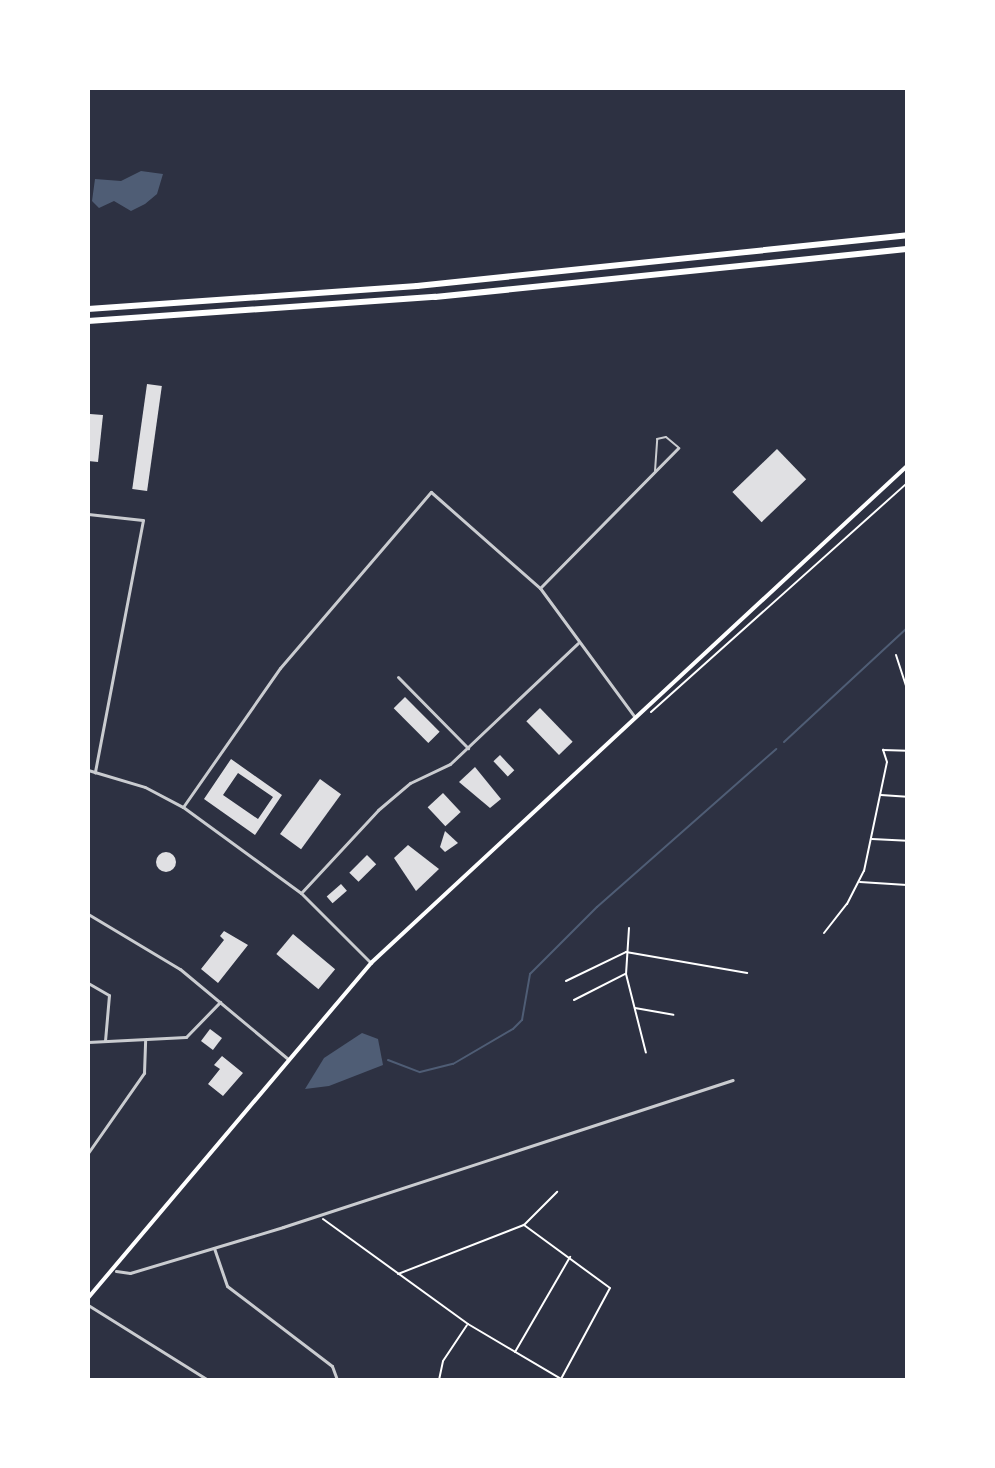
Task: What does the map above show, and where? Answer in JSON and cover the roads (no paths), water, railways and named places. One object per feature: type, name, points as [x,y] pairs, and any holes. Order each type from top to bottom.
[{"type":"highway","points":[[88,309],[454,283],[907,235]]},
{"type":"highway","points":[[88,321],[435,297],[907,249]]},
{"type":"main road","points":[[88,1298],[116,1271],[288,1059],[371,963],[907,466]]},
{"type":"street","points":[[540,588],[678,448]]},
{"type":"street","points":[[183,807],[292,653],[431,492],[540,588],[634,716]]},
{"type":"street","points":[[88,514],[143,520],[95,772]]},
{"type":"street","points":[[301,893],[405,786],[450,764],[578,643]]},
{"type":"street","points":[[398,677],[468,748]]},
{"type":"street","points":[[88,770],[145,787],[183,807],[301,893],[371,963]]},
{"type":"street","points":[[88,914],[154,951],[288,1059]]},
{"type":"street","points":[[88,983],[109,995],[105,1041]]},
{"type":"street","points":[[88,1042],[188,1036],[221,1002]]},
{"type":"street","points":[[88,1153],[144,1073],[145,1040]]},
{"type":"street","points":[[116,1271],[130,1273],[214,1248],[733,1080]]},
{"type":"street","points":[[214,1248],[227,1286],[332,1366],[337,1380]]},
{"type":"street","points":[[88,1305],[208,1380]]},
{"type":"lane","points":[[655,471],[657,439],[666,437],[678,448]]},
{"type":"water","points":[[141,171],[163,174],[157,194],[145,204],[131,211],[114,201],[99,208],[92,201],[95,179],[121,181]]},
{"type":"water","points":[[362,1033],[378,1039],[383,1065],[329,1086],[305,1089],[324,1058]]},
{"type":"waterway","points":[[784,742],[907,628]]},
{"type":"waterway","points":[[388,1060],[420,1072],[453,1064],[513,1029],[522,1020],[530,974],[597,907],[776,749]]}]
